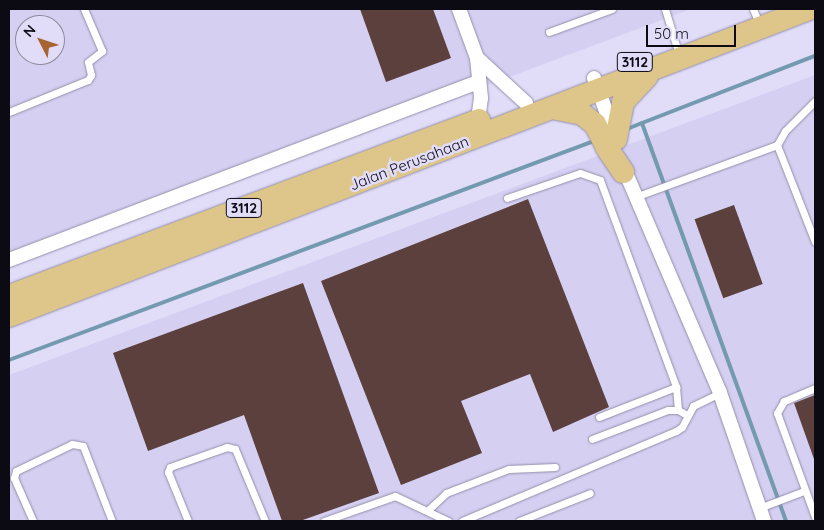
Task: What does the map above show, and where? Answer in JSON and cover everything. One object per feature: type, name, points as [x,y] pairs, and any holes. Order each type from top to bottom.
[{"type":"main road","name":"Jalan Perusahaan","points":[[9,296],[478,120],[526,103],[653,70],[809,9]]},
{"type":"main road","name":"Jalan Perusahaan","points":[[9,316],[552,108],[676,46],[761,11]]},
{"type":"main road","points":[[624,172],[611,131],[622,102],[653,70]]},
{"type":"main road","points":[[552,108],[582,114],[611,131]]},
{"type":"street","points":[[459,9],[477,58],[481,98],[478,120]]},
{"type":"street","points":[[477,58],[526,103]]},
{"type":"street","points":[[9,260],[478,82]]},
{"type":"street","points":[[596,85],[611,131]]},
{"type":"street","points":[[624,172],[720,393],[764,506],[764,521]]},
{"type":"lane","points":[[9,112],[88,80],[91,75],[88,62],[102,51],[84,9]]},
{"type":"lane","points":[[549,32],[612,9]]},
{"type":"lane","points":[[664,9],[676,46]]},
{"type":"lane","points":[[634,197],[697,172],[777,146],[785,131],[815,102]]},
{"type":"lane","points":[[777,146],[815,242]]},
{"type":"lane","points":[[507,198],[580,173],[600,180],[676,387],[678,410]]},
{"type":"lane","points":[[599,417],[676,387]]},
{"type":"lane","points":[[815,388],[784,401],[777,413],[804,492],[815,517]]},
{"type":"lane","points":[[462,521],[676,431],[682,427],[693,406],[720,393]]},
{"type":"lane","points":[[592,439],[655,414],[678,410],[687,415]]},
{"type":"lane","points":[[33,521],[14,478],[16,471],[72,444],[83,446],[112,521]]},
{"type":"lane","points":[[188,521],[168,472],[170,467],[227,447],[235,450],[265,521]]},
{"type":"lane","points":[[428,510],[446,493],[509,469],[555,467]]},
{"type":"lane","points":[[764,506],[804,492]]},
{"type":"lane","points":[[518,521],[590,493]]},
{"type":"lane","points":[[324,521],[341,518],[395,496],[448,521]]},
{"type":"shaded area","points":[[9,9],[691,9],[9,264]]},
{"type":"shaded area","points":[[815,75],[815,521],[9,521],[9,375]]},
{"type":"building","points":[[360,9],[433,9],[451,58],[386,82]]},
{"type":"building","points":[[528,199],[609,407],[553,432],[530,374],[461,401],[482,453],[401,485],[321,281]]},
{"type":"building","points":[[734,205],[763,284],[723,298],[695,219]]},
{"type":"building","points":[[303,283],[379,493],[300,521],[282,521],[244,415],[148,451],[113,353]]},
{"type":"building","points":[[815,395],[815,459],[814,459],[794,403]]},
{"type":"waterway","points":[[786,521],[642,123],[815,56]]},
{"type":"waterway","points":[[627,129],[642,123]]},
{"type":"waterway","points":[[9,360],[594,141]]}]
